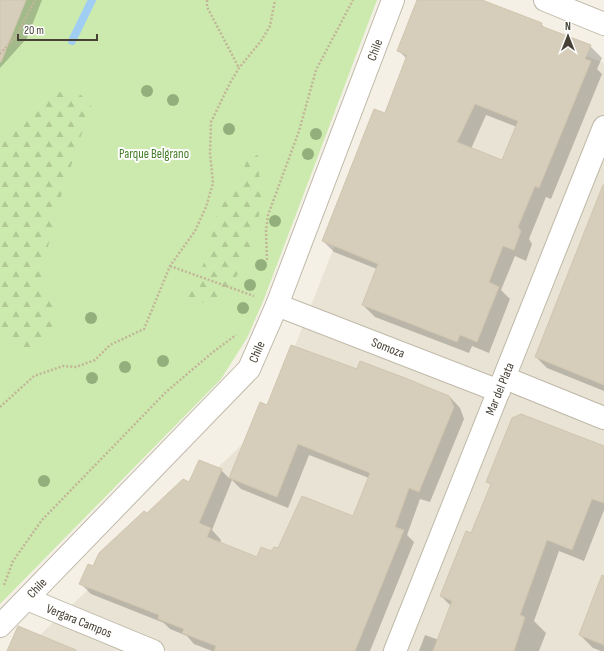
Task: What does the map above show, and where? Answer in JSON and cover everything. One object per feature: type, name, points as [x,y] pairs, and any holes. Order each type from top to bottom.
[{"type":"street","name":"Chile","points":[[0,626],[250,369],[267,301],[393,0]]},
{"type":"street","points":[[545,0],[604,24]]},
{"type":"street","name":"Mar del Plata","points":[[395,651],[604,128]]},
{"type":"street","name":"Somoza","points":[[267,301],[502,385],[604,418]]},
{"type":"street","name":"Vergara Campos","points":[[27,599],[153,651]]},
{"type":"path","points":[[0,54],[17,35],[35,0]]},
{"type":"path","points":[[207,0],[207,7],[239,68]]},
{"type":"path","points":[[0,407],[34,376],[63,366],[76,367],[95,360],[110,345],[144,329],[170,266],[195,231],[206,207],[213,183],[210,153],[211,122],[239,68],[261,41],[270,26],[275,0]]},
{"type":"path","points":[[267,266],[266,231],[268,215],[299,131],[316,70],[353,0]]},
{"type":"path","points":[[170,266],[267,301]]},
{"type":"path","points":[[3,587],[13,561],[42,520],[166,392],[212,352],[241,332]]},
{"type":"shaded area","points":[[432,0],[444,0],[604,63],[604,651],[23,651],[264,424]]},
{"type":"green space","name":"Parque Belgrano","points":[[0,0],[377,0],[264,299],[247,338],[221,379],[0,604]]},
{"type":"green space","points":[[51,91],[81,95],[91,106],[62,193],[49,242],[42,277],[52,302],[54,337],[28,353],[0,332],[0,139]]},
{"type":"green space","points":[[258,155],[259,174],[264,197],[247,260],[227,291],[212,300],[200,303],[184,298],[196,285],[206,256],[219,207],[243,171],[247,159]]},
{"type":"building","points":[[0,0],[26,0],[1,62],[0,62]]},
{"type":"building","points":[[417,0],[482,0],[542,23],[541,26],[591,45],[585,59],[591,61],[539,188],[535,186],[518,227],[521,231],[514,250],[503,246],[489,282],[499,287],[477,342],[460,335],[457,342],[362,305],[378,264],[322,241],[374,109],[385,113],[407,55],[397,51]],"holes":[[[475,104],[518,121],[502,160],[457,142]]]},
{"type":"building","points":[[604,185],[604,385],[535,357]]},
{"type":"building","points":[[291,345],[357,369],[360,361],[405,378],[449,396],[454,407],[419,492],[409,488],[395,527],[404,530],[355,651],[214,651],[216,646],[182,633],[184,629],[158,619],[159,615],[79,584],[88,564],[93,566],[99,553],[144,511],[147,513],[183,479],[189,482],[199,460],[222,469],[199,523],[211,528],[207,537],[257,557],[261,547],[271,551],[274,547],[278,548],[302,496],[353,516],[370,473],[298,444],[277,497],[229,478],[260,402],[267,405]]},
{"type":"building","points":[[521,414],[604,446],[604,503],[592,499],[572,550],[547,540],[520,615],[525,617],[514,651],[433,651],[452,601],[440,596],[466,531],[471,533],[491,484],[486,482],[512,418]]},
{"type":"building","points":[[602,575],[604,576],[604,645],[579,635]]},
{"type":"building","points":[[18,626],[76,650],[76,651],[7,651]]},
{"type":"waterway","points":[[72,41],[92,0]]}]
